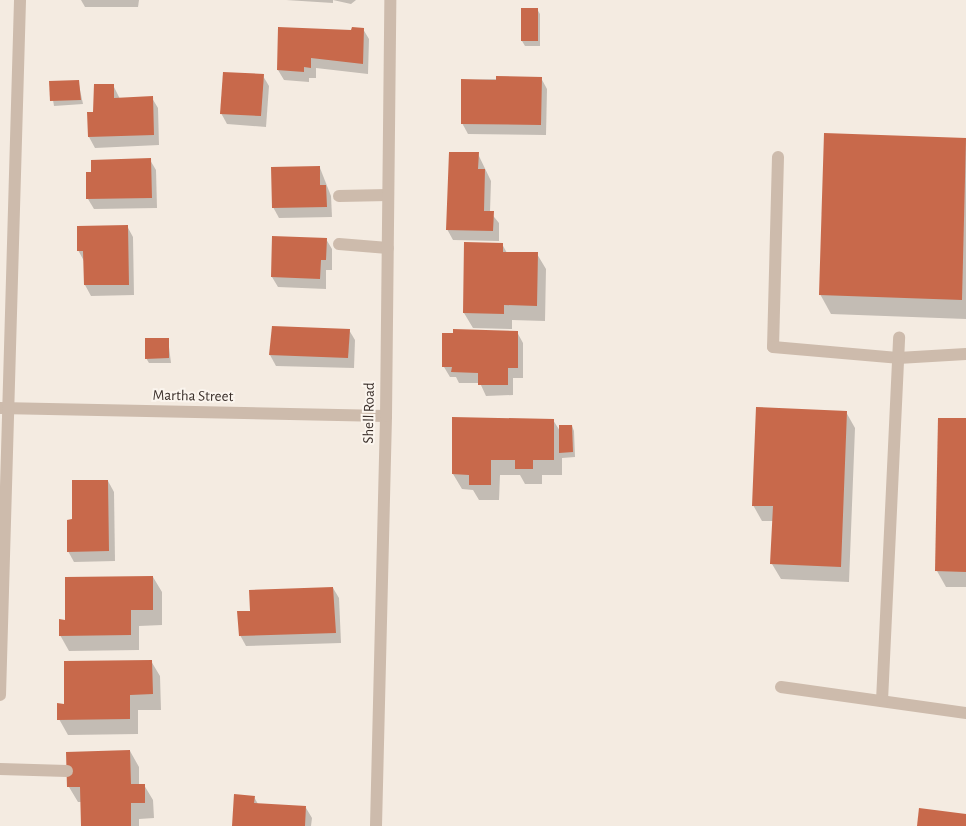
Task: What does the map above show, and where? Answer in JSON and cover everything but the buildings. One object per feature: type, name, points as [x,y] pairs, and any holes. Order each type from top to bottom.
[{"type":"street","points":[[0,695],[4,408],[20,0]]},
{"type":"street","name":"Shell Road","points":[[376,826],[386,416],[390,0]]},
{"type":"street","points":[[778,157],[773,347],[898,358],[966,354]]},
{"type":"street","points":[[339,196],[388,195]]},
{"type":"street","points":[[339,244],[388,248]]},
{"type":"street","points":[[882,701],[898,337]]},
{"type":"street","name":"Martha Street","points":[[4,408],[386,416]]},
{"type":"street","points":[[781,687],[966,713]]},
{"type":"street","points":[[0,769],[67,771]]}]
